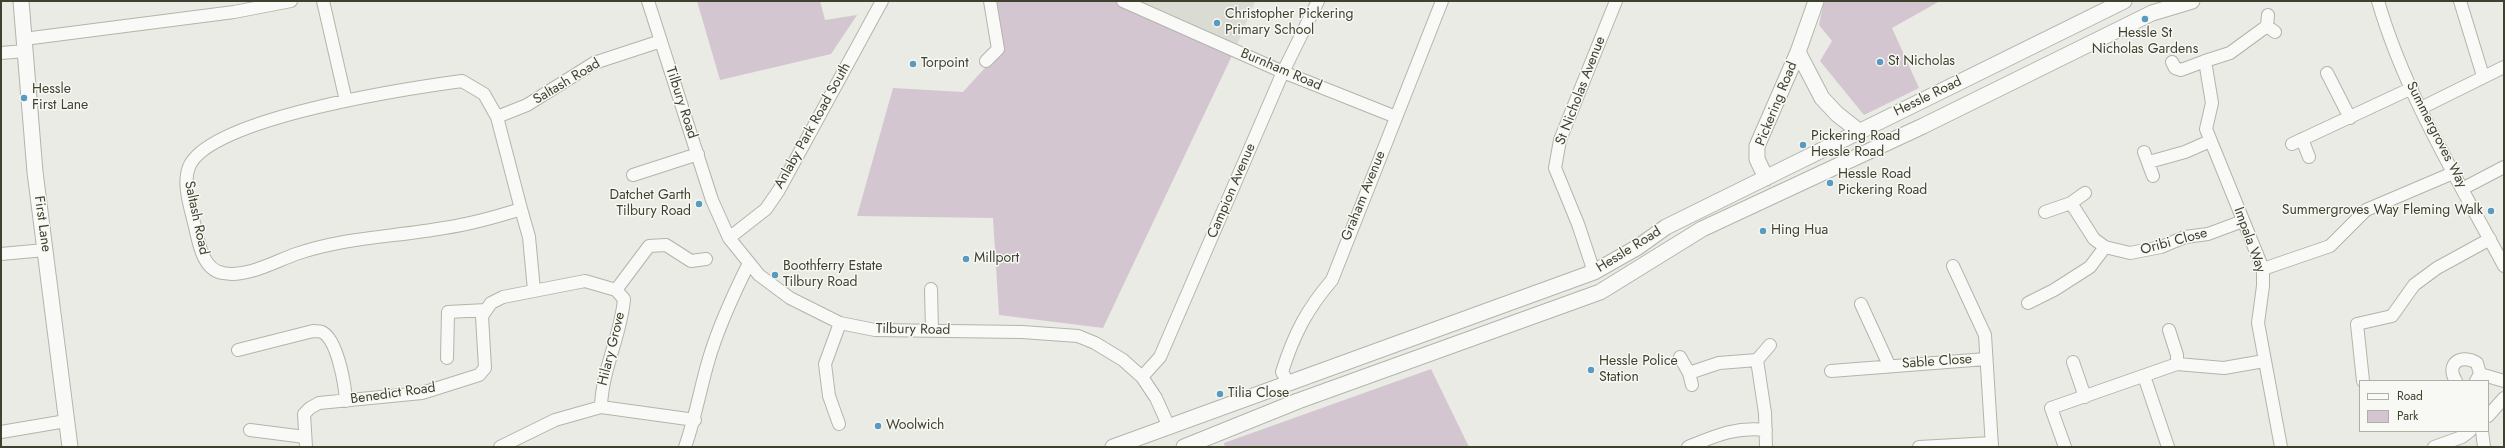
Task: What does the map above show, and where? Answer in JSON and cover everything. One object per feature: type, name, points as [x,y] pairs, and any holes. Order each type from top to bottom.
[{"type":"street","name":"First Lane","points":[[21,1],[35,172],[70,447]]},
{"type":"street","points":[[1,53],[25,45],[117,28],[234,12],[291,1]]},
{"type":"street","points":[[323,1],[346,101]]},
{"type":"street","name":"Tilbury Road","points":[[648,1],[712,200],[729,238],[759,275],[790,298],[840,323],[876,330],[1022,332],[1078,336],[1095,342],[1123,360],[1142,377],[1156,398],[1169,428]]},
{"type":"street","name":"Anlaby Park Road South","points":[[729,238],[766,209],[779,190],[882,1]]},
{"type":"street","points":[[986,61],[998,49],[990,1]]},
{"type":"street","name":"Burnham Road","points":[[1124,1],[1283,72],[1396,117]]},
{"type":"street","name":"Campion Avenue","points":[[1142,377],[1160,356],[1283,72],[1318,1]]},
{"type":"street","name":"Graham Avenue","points":[[1290,384],[1282,372],[1290,347],[1310,305],[1332,280],[1442,1]]},
{"type":"street","name":"St Nicholas Avenue","points":[[1594,272],[1578,224],[1555,168],[1560,140],[1616,1]]},
{"type":"street","name":"Pickering Road","points":[[1766,178],[1758,158],[1758,146],[1798,52],[1816,1]]},
{"type":"street","name":"Hessle Road","points":[[1113,447],[1290,384],[1594,272],[1638,247],[1666,227],[2124,1]]},
{"type":"street","name":"Hessle Road","points":[[1184,447],[1298,401],[1600,292],[1702,229],[1923,126],[2152,13],[2192,1]]},
{"type":"street","name":"Summergroves Way","points":[[2378,1],[2389,41],[2462,189],[2504,266]]},
{"type":"street","points":[[2460,1],[2483,76]]},
{"type":"street","points":[[2172,62],[2176,68],[2181,70],[2230,53],[2270,25]]},
{"type":"street","name":"Saltash Road","points":[[497,117],[527,105],[594,63],[661,41]]},
{"type":"street","name":"Pickering Road","points":[[1798,52],[1822,98],[1837,114],[1860,132]]},
{"type":"street","name":"Impala Way","points":[[2205,61],[2212,103],[2206,129],[2262,270],[2263,286],[2258,323],[2281,447]]},
{"type":"street","points":[[2421,108],[2483,76],[2504,67]]},
{"type":"street","points":[[2327,73],[2350,118]]},
{"type":"street","name":"Saltash Road","points":[[521,209],[492,218],[444,228],[357,238],[306,251],[237,274],[221,273],[205,262],[199,244],[186,178],[189,166],[197,154],[211,145],[247,129],[290,115],[346,101],[462,81],[484,94],[497,117],[529,237],[534,290]]},
{"type":"street","points":[[2309,157],[2297,142],[2412,88]]},
{"type":"street","points":[[2153,176],[2147,157],[2185,152],[2210,141]]},
{"type":"street","points":[[633,175],[698,154]]},
{"type":"street","points":[[2462,189],[2504,167]]},
{"type":"street","points":[[2262,270],[2330,246],[2366,210],[2454,172]]},
{"type":"street","points":[[2045,212],[2071,204],[2085,193]]},
{"type":"street","name":"Oribi Close","points":[[2071,204],[2094,239],[2105,247],[2130,253],[2160,247],[2185,237],[2208,234],[2243,221]]},
{"type":"street","points":[[2362,380],[2357,324],[2392,316],[2414,285],[2437,268],[2490,239]]},
{"type":"street","name":"Hilary Grove","points":[[601,407],[601,391],[610,353],[623,312],[624,299],[616,290],[649,246],[666,245],[690,261],[706,259]]},
{"type":"street","points":[[2028,302],[2054,290],[2090,267],[2105,247]]},
{"type":"street","points":[[1,254],[45,250]]},
{"type":"street","points":[[685,447],[695,420],[711,354],[726,311],[748,263]]},
{"type":"street","name":"Sable Close","points":[[1919,447],[1992,445],[1985,335],[1952,266]]},
{"type":"street","points":[[447,358],[448,312],[486,310],[491,303],[503,297],[585,281],[616,290]]},
{"type":"street","points":[[931,289],[932,331]]},
{"type":"street","name":"Sable Close","points":[[1861,304],[1889,365]]},
{"type":"street","name":"Benedict Road","points":[[305,442],[304,414],[310,408],[319,403],[422,393],[479,375],[485,368],[482,316],[486,310]]},
{"type":"street","points":[[839,424],[829,396],[825,364],[840,323]]},
{"type":"street","points":[[2169,330],[2177,355],[2177,364]]},
{"type":"street","points":[[238,350],[313,331],[322,332],[328,337],[344,377],[346,401]]},
{"type":"street","points":[[1680,357],[1690,379],[1719,364],[1757,360],[1770,345]]},
{"type":"street","points":[[2455,380],[2452,374],[2454,364],[2460,359],[2469,358],[2477,363],[2478,377],[2504,381]]},
{"type":"street","name":"Sable Close","points":[[1831,371],[1889,365],[1986,359]]},
{"type":"street","points":[[1757,360],[1766,430],[1766,447]]},
{"type":"street","points":[[2065,447],[2051,408],[2177,364],[2224,368],[2264,361]]},
{"type":"street","points":[[2073,362],[2085,397]]},
{"type":"street","points":[[2144,376],[2168,447]]},
{"type":"street","points":[[2489,415],[2504,398]]},
{"type":"street","points":[[500,447],[555,420],[601,407],[695,420]]},
{"type":"street","points":[[1,432],[66,421]]},
{"type":"street","points":[[1688,447],[1732,430],[1744,428],[1766,430]]},
{"type":"street","points":[[250,430],[305,442]]},
{"type":"street","points":[[2434,447],[2468,432]]},
{"type":"street","points":[[2482,432],[2484,447]]},
{"type":"shaded area","name":"Christopher Pickering Primary School","points":[[1137,1],[1255,1],[1237,45]]},
{"type":"green space","points":[[697,1],[820,1],[825,20],[857,15],[831,54],[720,80]]},
{"type":"green space","points":[[996,1],[1137,1],[1237,45],[1103,328],[999,315],[993,218],[857,216],[893,88],[963,92],[1003,48]]},
{"type":"green space","points":[[1824,1],[1940,1],[1892,28],[1919,88],[1864,115],[1820,61],[1832,41],[1819,25]]},
{"type":"green space","points":[[1431,369],[1469,447],[1225,447],[1224,443]]},
{"type":"place","name":"Hessle St Nicholas Gardens","points":[[2145,19]]},
{"type":"place","name":"Christopher Pickering Primary School","points":[[1217,23]]},
{"type":"place","name":"St Nicholas","points":[[1880,62]]},
{"type":"place","name":"Torpoint","points":[[913,64]]},
{"type":"place","name":"Hessle First Lane","points":[[24,98]]},
{"type":"place","name":"Pickering Road Hessle Road","points":[[1803,145]]},
{"type":"place","name":"Hessle Road Pickering Road","points":[[1830,183]]},
{"type":"place","name":"Datchet Garth Tilbury Road","points":[[699,204]]},
{"type":"place","name":"Summergroves Way Fleming Walk","points":[[2491,211]]},
{"type":"place","name":"Hing Hua","points":[[1763,231]]},
{"type":"place","name":"Millport","points":[[966,259]]},
{"type":"place","name":"Boothferry Estate Tilbury Road","points":[[775,275]]},
{"type":"place","name":"Hessle Police Station","points":[[1591,370]]},
{"type":"place","name":"Tilia Close","points":[[1220,394]]},
{"type":"place","name":"Woolwich","points":[[878,426]]}]
